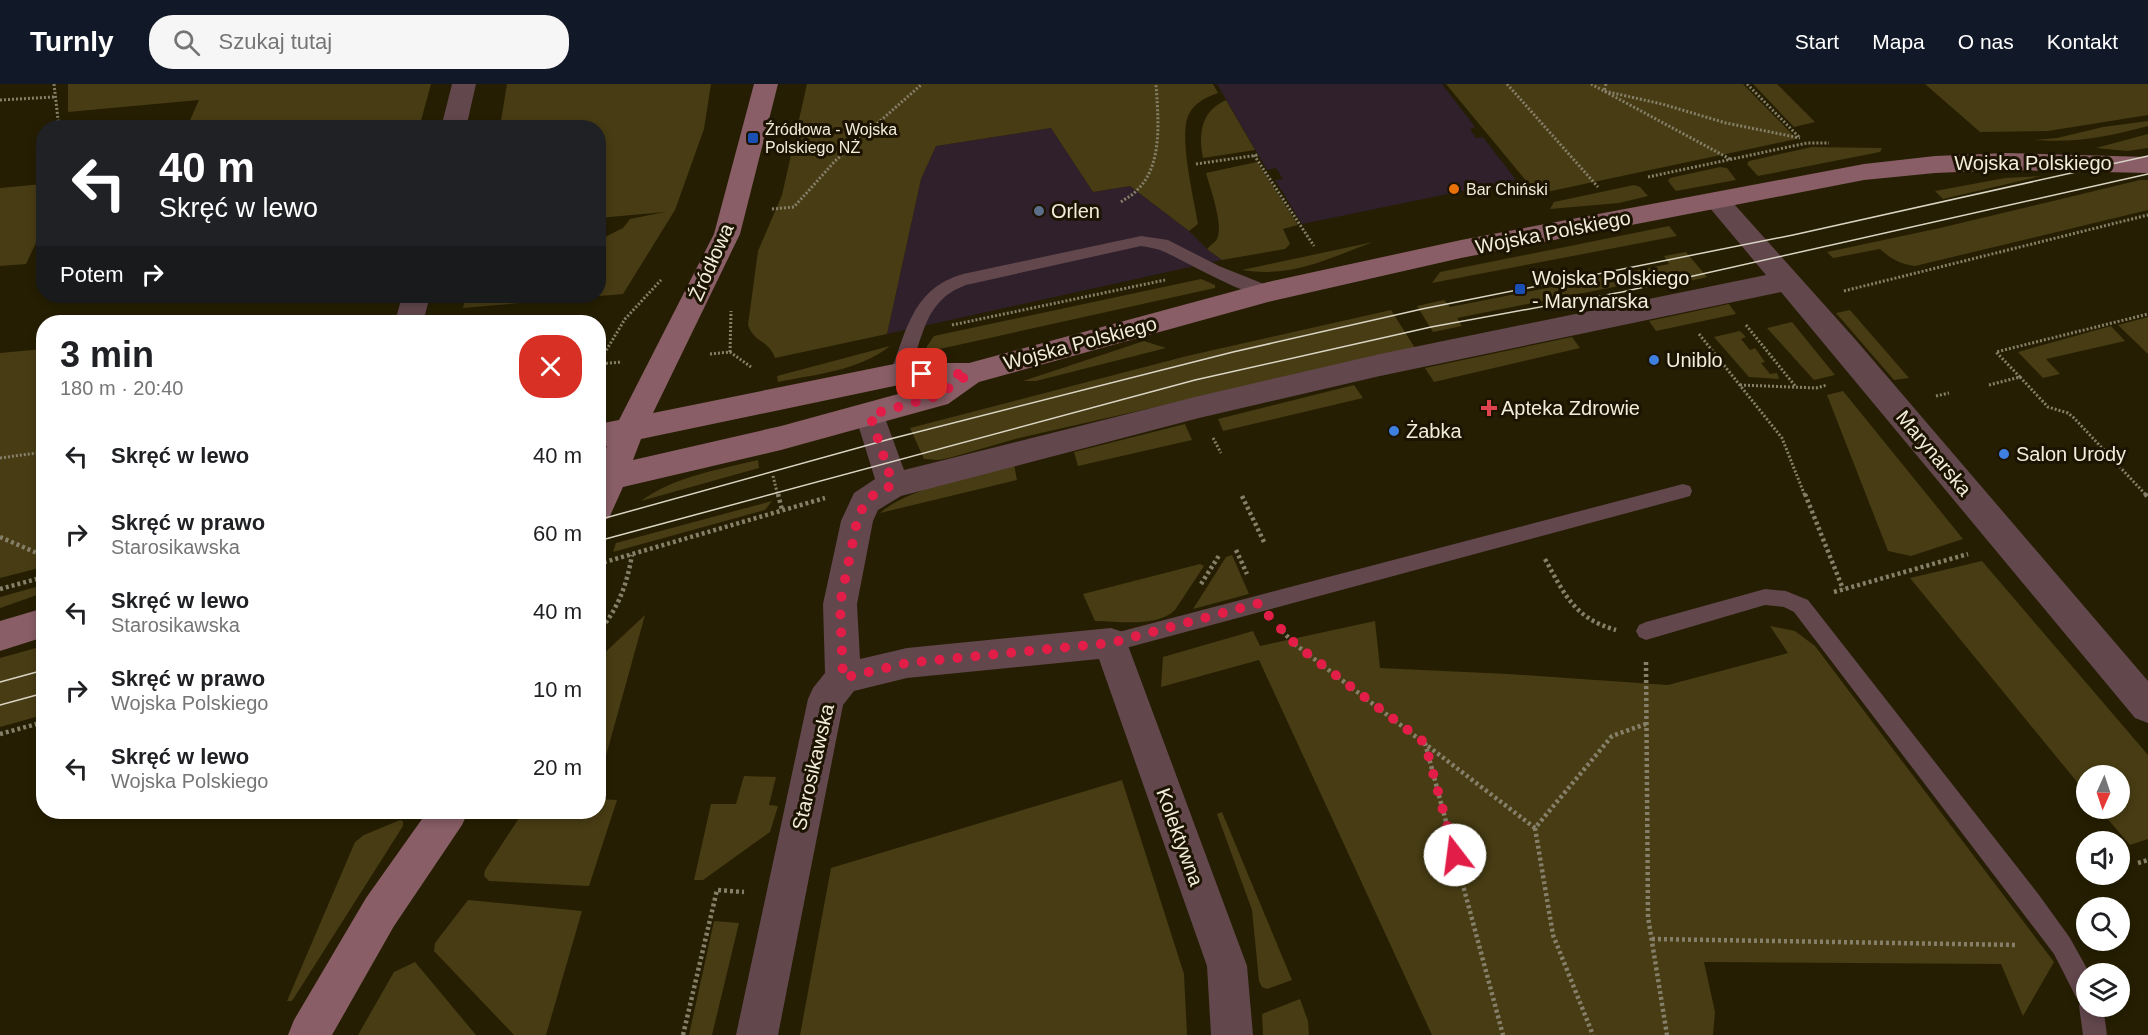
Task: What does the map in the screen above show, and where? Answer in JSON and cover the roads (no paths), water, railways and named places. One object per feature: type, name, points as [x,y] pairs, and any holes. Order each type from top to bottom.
[{"type":"main road","name":"Źródłowa","points":[[606,475],[727,234],[766,84]]},
{"type":"main road","name":"Wojska Polskiego","points":[[606,434],[898,374],[969,374],[1268,292],[1461,249],[1864,172],[1913,165],[2031,161],[2148,165]]},
{"type":"main road","name":"Wojska Polskiego","points":[[606,479],[870,415],[937,396],[969,374]]},
{"type":"main road","points":[[0,636],[36,625]]},
{"type":"main road","points":[[309,1035],[380,912],[444,819]]},
{"type":"street","points":[[455,120],[464,84]]},
{"type":"street","name":"Marynarska","points":[[1718,201],[1911,425],[2148,707]]},
{"type":"street","points":[[1111,643],[907,663],[843,678],[840,604],[857,521],[865,502],[876,493],[893,485],[1198,407],[1380,365],[1786,281]]},
{"type":"street","points":[[870,415],[893,485]]},
{"type":"street","name":"Kolektywna","points":[[1111,643],[1227,966],[1232,1035]]},
{"type":"street","name":"Starosikawska","points":[[757,1035],[825,699],[843,678]]},
{"type":"lane","points":[[898,374],[916,327],[932,298],[940,290],[963,280],[1141,241],[1162,244],[1213,270],[1268,292]]},
{"type":"lane","points":[[1111,643],[1683,490]]},
{"type":"lane","points":[[1646,631],[1766,597],[1786,599],[1801,606],[2062,946],[2076,972]]},
{"type":"lane","points":[[2093,1017],[2095,1035]]},
{"type":"tram line","points":[[606,518],[890,439],[1233,352],[1422,309],[1793,235],[2148,156]]},
{"type":"tram line","points":[[606,539],[1195,380],[1431,327],[1622,292],[2148,174]]},
{"type":"tram line","points":[[0,682],[36,672]]},
{"type":"tram line","points":[[0,705],[36,695]]},
{"type":"place","name":"Źródłowa - Wojska Polskiego NŻ","points":[[753,138]]},
{"type":"place","name":"Bar Chiński","points":[[1454,189]]},
{"type":"place","name":"Orlen","points":[[1039,211]]},
{"type":"place","name":"Wojska Polskiego - Marynarska","points":[[1520,289]]},
{"type":"place","name":"Uniblo","points":[[1654,360]]},
{"type":"place","name":"Apteka Zdrowie","points":[[1489,408]]},
{"type":"place","name":"Żabka","points":[[1394,431]]},
{"type":"place","name":"Salon Urody","points":[[2004,454]]}]
